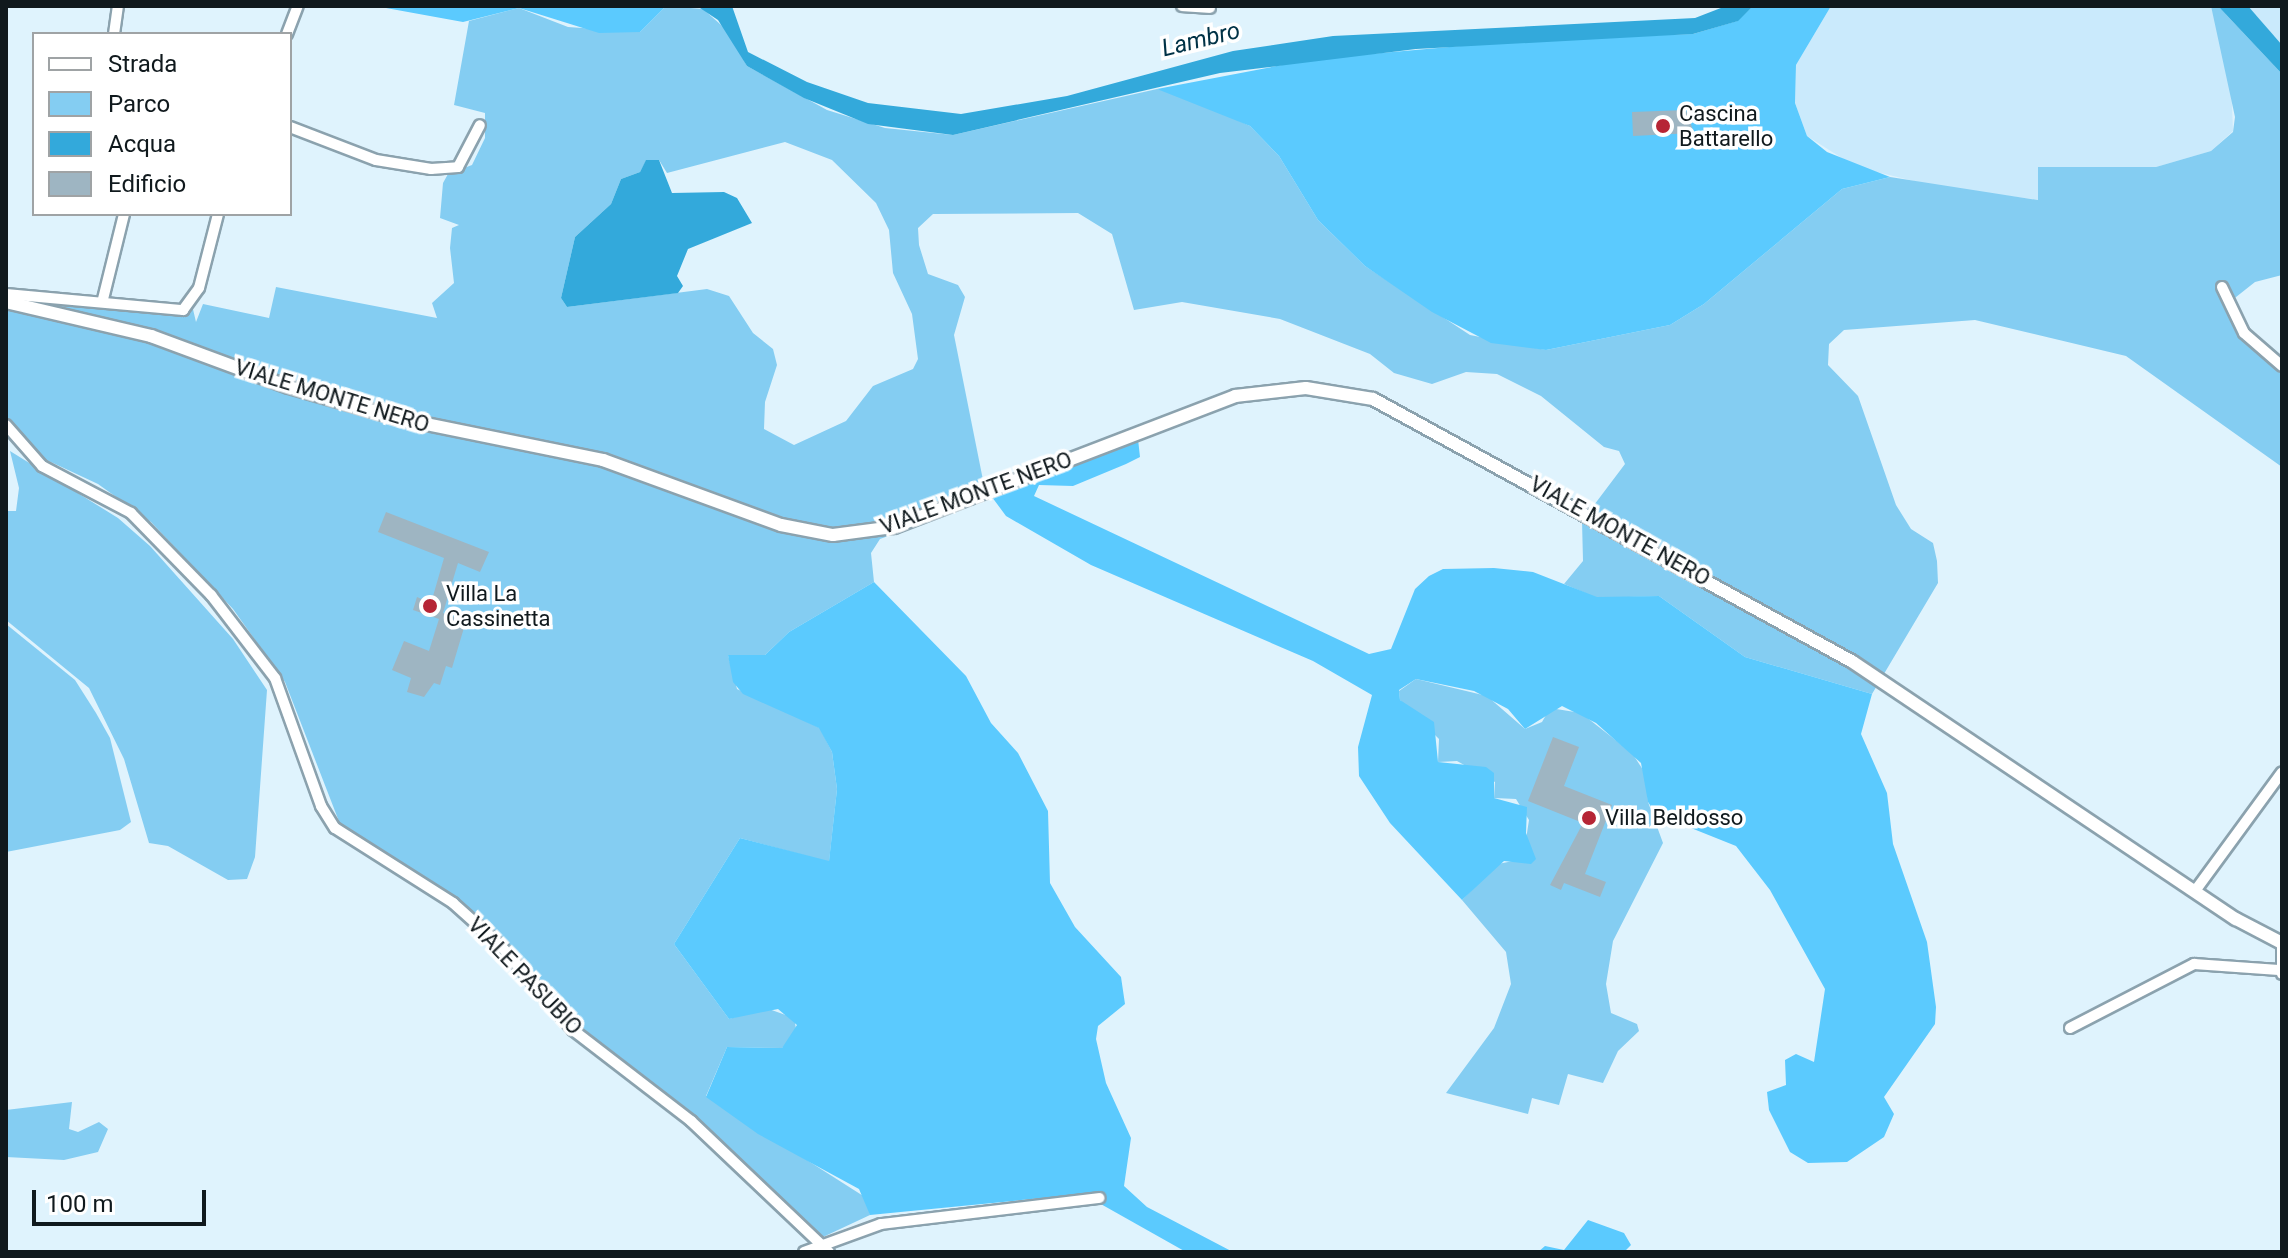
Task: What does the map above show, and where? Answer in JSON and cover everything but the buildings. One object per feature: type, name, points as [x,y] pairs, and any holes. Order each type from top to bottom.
[{"type":"street","points":[[114,32],[118,6]]},
{"type":"street","points":[[288,32],[298,6]]},
{"type":"street","points":[[1182,6],[1210,8]]},
{"type":"street","points":[[292,128],[376,160],[431,169],[458,167],[480,125]]},
{"type":"street","points":[[103,299],[124,216]]},
{"type":"street","points":[[6,294],[103,299],[171,310],[192,305],[217,216]]},
{"type":"street","points":[[2222,287],[2244,333],[2282,366]]},
{"type":"street","name":"VIALE MONTE NERO","points":[[6,302],[151,336],[289,387],[397,418],[603,460],[781,525],[833,535],[894,527],[1235,396],[1306,388],[1341,391],[1402,411],[1853,662],[2190,888],[2282,944]]},
{"type":"street","name":"VIALE PASUBIO","points":[[6,425],[42,466],[131,513],[211,595],[275,678],[321,806],[335,828],[453,903],[502,947],[573,1030],[691,1121],[829,1252]]},
{"type":"street","points":[[2190,888],[2282,772]]},
{"type":"street","points":[[2070,1028],[2194,964],[2280,972],[2282,944]]},
{"type":"street","points":[[804,1252],[820,1242],[881,1224],[1099,1198]]},
{"type":"shaded area","points":[[375,6],[666,6],[640,32],[599,33],[519,8],[463,22]]},
{"type":"shaded area","points":[[1753,6],[1831,6],[1796,65],[1795,103],[1807,136],[1827,152],[1890,177],[1842,189],[1704,304],[1670,325],[1546,350],[1491,343],[1432,312],[1365,266],[1318,220],[1279,156],[1250,126],[1157,89],[1313,59],[1540,39],[1693,34],[1737,21]]},
{"type":"shaded area","points":[[1831,6],[2211,6],[2231,81],[2233,131],[2211,151],[2156,167],[2117,168],[2039,200],[1939,187],[1856,167],[1807,136],[1795,103],[1796,65]]},
{"type":"shaded area","points":[[2248,6],[2282,6],[2282,45],[2250,9]]},
{"type":"shaded area","points":[[1138,439],[1140,457],[1073,486],[1039,485],[1034,496],[1369,654],[1391,649],[1415,589],[1429,576],[1443,569],[1494,568],[1533,572],[1597,597],[1659,596],[1745,657],[1872,694],[1861,734],[1887,793],[1893,844],[1927,942],[1936,1007],[1935,1024],[1884,1097],[1894,1114],[1884,1137],[1847,1162],[1808,1163],[1790,1152],[1769,1110],[1767,1092],[1786,1085],[1785,1060],[1796,1054],[1814,1062],[1825,989],[1770,890],[1736,846],[1656,814],[1648,802],[1641,763],[1596,723],[1562,706],[1525,729],[1508,709],[1474,691],[1416,679],[1399,690],[1400,700],[1434,722],[1438,762],[1486,767],[1494,773],[1494,798],[1527,807],[1526,833],[1536,859],[1531,864],[1504,861],[1462,900],[1390,823],[1359,776],[1358,747],[1372,695],[1313,661],[1091,565],[1006,516],[989,493]]},
{"type":"shaded area","points":[[874,582],[966,676],[991,723],[1018,753],[1048,811],[1050,883],[1075,927],[1121,977],[1125,1004],[1098,1026],[1096,1039],[1106,1083],[1131,1138],[1124,1186],[1147,1207],[1233,1252],[1186,1252],[1083,1194],[870,1215],[859,1189],[758,1134],[706,1097],[727,1047],[782,1048],[797,1025],[778,1009],[729,1019],[674,944],[740,838],[829,861],[837,789],[832,752],[819,728],[743,694],[733,682],[728,655],[765,655],[789,632]]},
{"type":"shaded area","points":[[1588,1220],[1624,1233],[1631,1245],[1624,1252],[1538,1252],[1545,1246],[1564,1250]]},
{"type":"green space","points":[[666,6],[703,9],[729,32],[747,66],[827,110],[885,128],[953,135],[1157,89],[1182,94],[1250,126],[1279,156],[1318,220],[1365,266],[1470,335],[1546,350],[1670,325],[1704,304],[1842,189],[1890,177],[2038,200],[2038,167],[2156,167],[2211,151],[2233,132],[2235,117],[2211,6],[2218,6],[2282,74],[2282,275],[2255,282],[2231,301],[2230,312],[2282,366],[2282,467],[2126,356],[1975,320],[1844,330],[1829,344],[1828,365],[1858,396],[1896,505],[1911,529],[1933,543],[1937,561],[1938,583],[1872,694],[1745,657],[1659,596],[1597,598],[1564,584],[1583,561],[1582,521],[1625,464],[1619,451],[1604,447],[1541,396],[1497,374],[1466,372],[1432,384],[1394,373],[1370,354],[1280,319],[1182,302],[1134,310],[1112,234],[1078,213],[933,214],[918,228],[919,245],[928,274],[958,285],[965,297],[954,335],[987,500],[880,539],[871,553],[874,582],[789,632],[765,655],[728,655],[737,689],[820,728],[832,752],[837,789],[829,862],[740,838],[674,944],[729,1019],[766,1008],[794,1018],[797,1034],[782,1048],[727,1047],[706,1096],[868,1199],[870,1215],[823,1237],[695,1116],[577,1025],[506,943],[457,898],[340,824],[285,682],[233,609],[151,522],[98,484],[38,456],[6,416],[6,305],[148,339],[285,390],[414,427],[626,472],[681,493],[683,488],[603,460],[397,418],[289,387],[151,336],[6,302],[6,294],[120,300],[171,310],[192,305],[196,322],[203,304],[269,318],[276,287],[437,318],[432,303],[454,283],[450,248],[452,228],[459,225],[440,218],[443,183],[448,174],[472,165],[485,138],[485,113],[454,105],[469,21],[519,8],[568,27],[640,32]],"holes":[[[785,142],[832,160],[876,203],[889,230],[893,273],[912,314],[918,359],[913,369],[873,386],[846,421],[794,445],[764,429],[765,402],[777,365],[773,349],[753,333],[729,296],[707,289],[567,307],[561,298],[575,237],[611,204],[621,179],[640,172],[646,161],[659,160],[667,173]]]},
{"type":"green space","points":[[10,451],[118,518],[150,546],[233,639],[267,690],[255,857],[247,879],[228,880],[168,846],[149,843],[124,759],[89,688],[6,620],[6,511],[16,511],[19,488]]},
{"type":"green space","points":[[6,624],[75,680],[110,738],[131,822],[120,830],[6,852]]},
{"type":"green space","points":[[1416,679],[1487,696],[1525,729],[1542,722],[1550,708],[1581,713],[1632,753],[1647,776],[1648,802],[1663,843],[1613,941],[1606,984],[1611,1013],[1637,1024],[1639,1031],[1618,1051],[1603,1083],[1568,1074],[1559,1105],[1532,1098],[1528,1114],[1446,1093],[1494,1028],[1511,984],[1506,952],[1462,900],[1498,864],[1523,859],[1529,820],[1516,799],[1494,798],[1495,782],[1457,761],[1438,762],[1439,739],[1400,700],[1399,691]]},
{"type":"green space","points":[[72,1102],[69,1129],[78,1132],[99,1122],[108,1129],[98,1152],[64,1160],[6,1157],[6,1110]]},
{"type":"water","points":[[697,6],[732,6],[748,52],[807,82],[868,103],[961,114],[1067,96],[1233,51],[1333,36],[1695,18],[1726,6],[1753,6],[1738,21],[1693,34],[1416,49],[1220,73],[953,135],[868,124],[804,98],[747,66],[718,20]]},
{"type":"water","points":[[2218,6],[2248,6],[2282,45],[2282,74]]},
{"type":"water","points":[[646,160],[659,160],[672,193],[724,192],[737,198],[752,223],[688,249],[677,276],[683,286],[678,293],[567,307],[561,298],[575,237],[611,204],[621,179],[640,172]]},
{"type":"place","name":"Cascina Battarello","points":[[1663,126]]},
{"type":"place","name":"Villa La Cassinetta","points":[[430,606]]},
{"type":"place","name":"Villa Beldosso","points":[[1589,818]]},
{"type":"water label","name":"Lambro","points":[[1201,40]]}]
